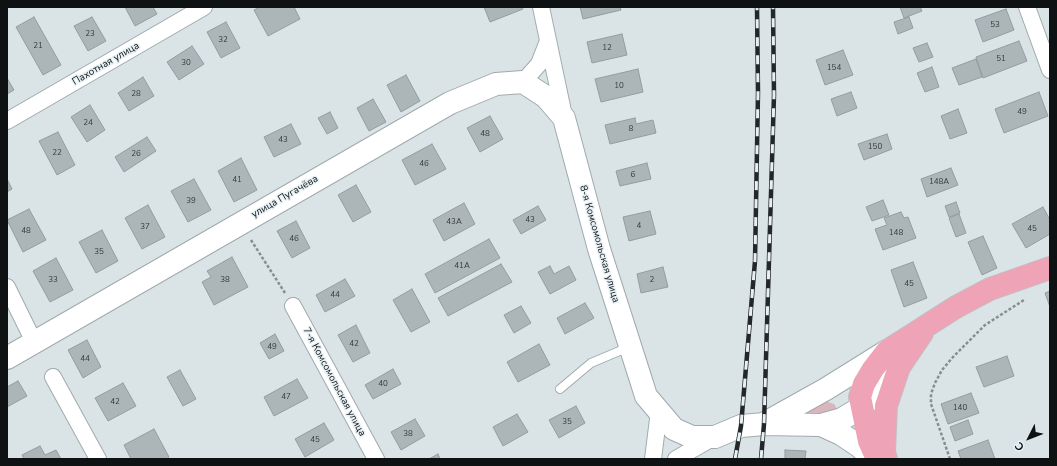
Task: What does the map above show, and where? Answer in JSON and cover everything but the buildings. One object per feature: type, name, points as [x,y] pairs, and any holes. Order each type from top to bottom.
[{"type":"main road","points":[[522,82],[546,97],[564,118]]},
{"type":"main road","name":"улица Пугачёва","points":[[7,358],[450,102],[496,84],[522,82]]},
{"type":"main road","name":"8-я Комсомольская улица","points":[[564,118],[599,249],[646,396],[674,429],[692,437],[714,437]]},
{"type":"main road","points":[[659,411],[679,420],[699,425],[821,425],[842,419],[862,407],[893,359],[926,327],[956,307],[990,289],[1050,268]]},
{"type":"main road","points":[[764,424],[826,389],[893,359]]},
{"type":"main road","points":[[880,457],[893,359]]},
{"type":"main road","points":[[826,389],[845,394],[862,407],[878,432],[880,457]]},
{"type":"main road","points":[[821,425],[841,434],[880,457]]},
{"type":"main road","points":[[714,437],[741,426]]},
{"type":"street","name":"Пахотная улица","points":[[7,121],[204,7]]},
{"type":"street","name":"8-я Комсомольская улица","points":[[541,7],[564,118]]},
{"type":"street","points":[[1027,7],[1050,70]]},
{"type":"street","points":[[522,82],[539,64],[548,41]]},
{"type":"street","points":[[7,287],[34,342]]},
{"type":"street","name":"7-я Комсомольская улица","points":[[293,306],[376,459]]},
{"type":"street","points":[[53,377],[98,459]]},
{"type":"street","points":[[653,459],[659,411]]},
{"type":"street","points":[[676,459],[714,437]]},
{"type":"lane","points":[[560,389],[591,363],[630,346]]},
{"type":"path","points":[[249,237],[293,306]]},
{"type":"path","points":[[950,459],[931,404],[931,394],[935,383],[942,370],[953,357],[985,325],[1024,299]]},
{"type":"shaded area","points":[[823,402],[834,404],[836,407],[836,412],[786,419]]},
{"type":"railway","points":[[735,459],[741,426],[755,261],[758,93],[757,7]]},
{"type":"railway","points":[[761,459],[764,424],[774,95],[773,7]]}]
